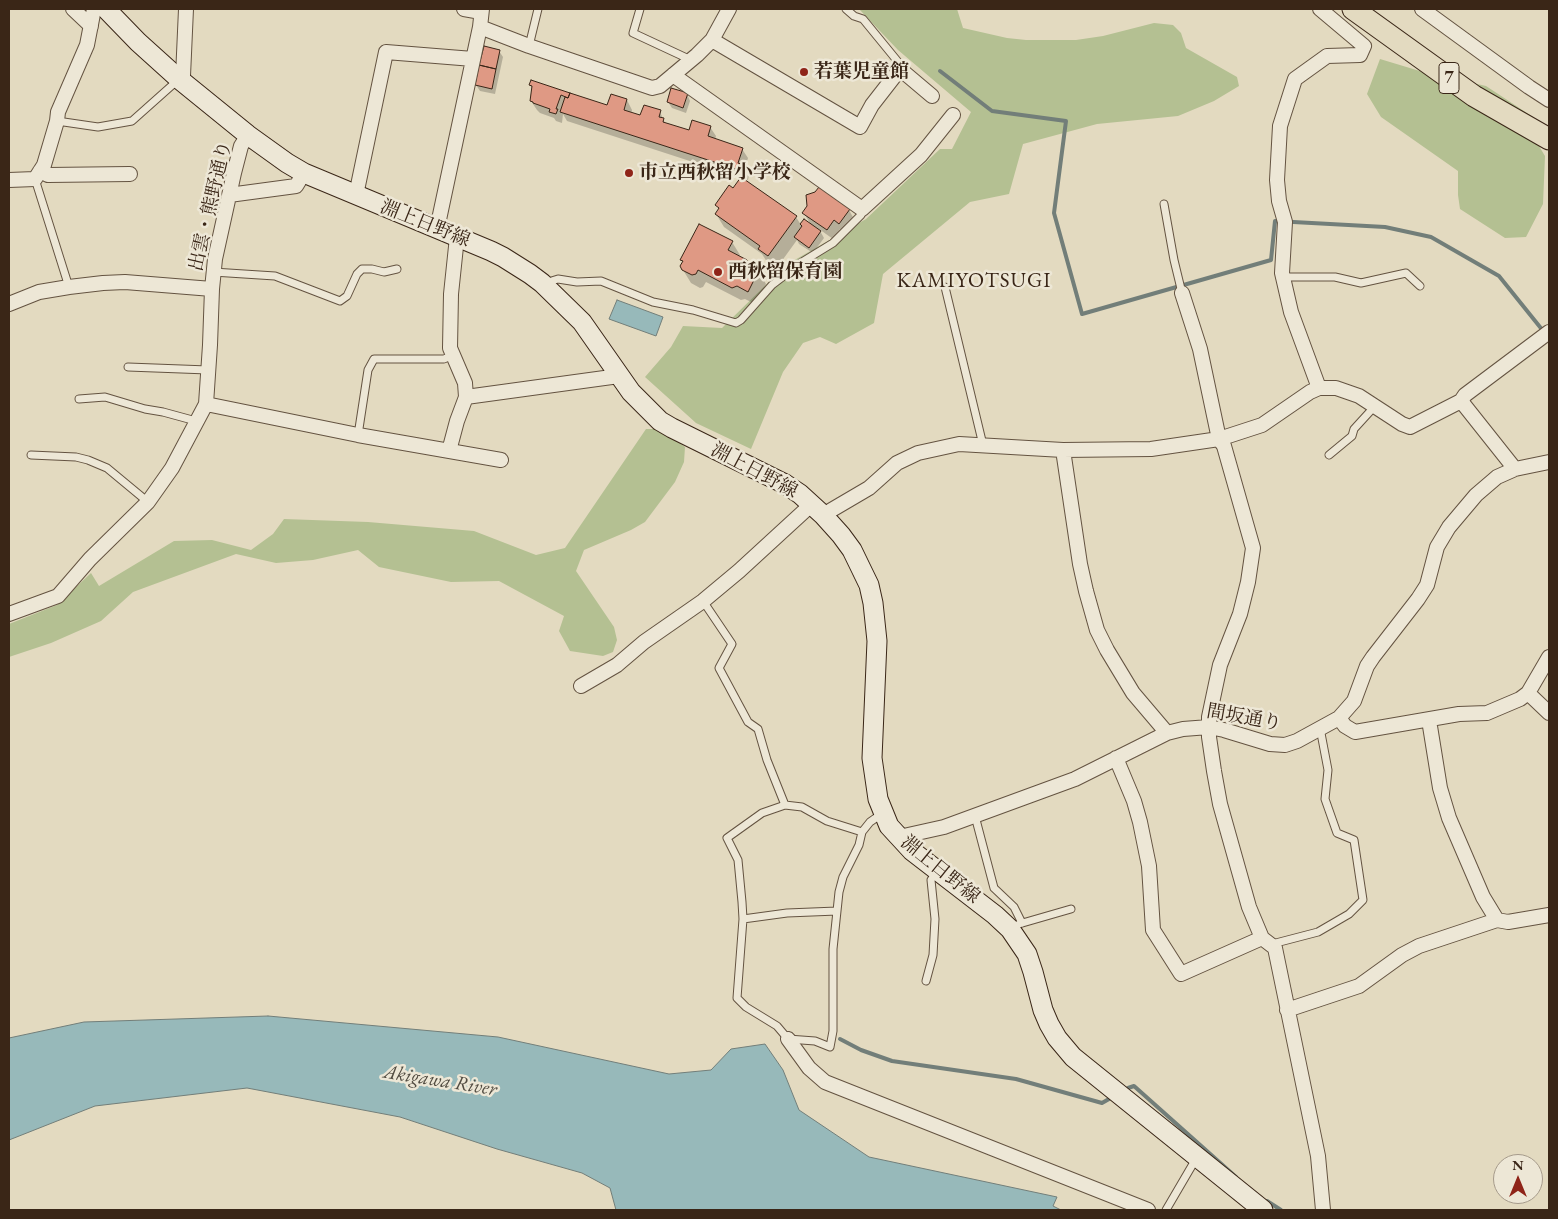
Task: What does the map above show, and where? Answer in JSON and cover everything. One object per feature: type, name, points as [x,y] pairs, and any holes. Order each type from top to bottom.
[{"type":"main road","name":"淵上日野線","points":[[106,9],[138,42],[179,79],[248,135],[304,173],[503,257],[542,283],[582,322],[602,348],[619,376],[640,402],[660,421],[785,484],[818,509],[852,550],[869,585],[877,641],[872,758],[875,786],[889,826],[912,851],[937,871],[995,915],[1016,926],[1033,972],[1043,1010],[1061,1042],[1073,1057],[1262,1210]]},
{"type":"main road","name":"7","points":[[1353,9],[1474,96],[1549,139]]},
{"type":"street","points":[[73,9],[91,26]]},
{"type":"street","points":[[38,175],[44,165],[58,112],[87,45],[94,9]]},
{"type":"street","points":[[179,79],[183,76],[186,9]]},
{"type":"street","points":[[437,228],[480,27],[481,11],[464,9]]},
{"type":"street","points":[[480,27],[529,46],[652,88],[660,86],[692,60],[712,40],[729,9]]},
{"type":"street","points":[[1319,388],[1291,312],[1283,277],[1285,222],[1279,201],[1277,180],[1277,152],[1280,126],[1295,79],[1327,56],[1360,55],[1364,46],[1320,9]]},
{"type":"street","points":[[1422,9],[1549,100]]},
{"type":"street","points":[[712,40],[860,127],[872,105],[900,69],[932,96]]},
{"type":"street","points":[[356,195],[386,52],[473,59]]},
{"type":"street","points":[[673,75],[862,209],[921,155],[952,115]]},
{"type":"street","name":"出雲・熊野通り","points":[[9,304],[39,292],[69,286],[125,282],[212,289],[213,272],[229,195],[241,146],[248,135]]},
{"type":"street","points":[[229,195],[296,186],[304,173]]},
{"type":"street","points":[[9,180],[38,175],[130,174]]},
{"type":"street","points":[[450,451],[457,421],[466,397],[465,384],[450,348],[451,294],[457,237]]},
{"type":"street","points":[[1180,288],[1200,349],[1219,438],[1224,446],[1253,548],[1248,582],[1240,614],[1220,665],[1209,717],[1214,771],[1220,804],[1249,907],[1267,941],[1274,948],[1318,1156],[1323,1210]]},
{"type":"street","points":[[9,614],[58,596],[90,559],[148,502],[172,468],[206,404],[212,289]]},
{"type":"street","points":[[581,686],[617,665],[644,642],[703,601],[818,509],[869,488],[897,463],[918,452],[959,444],[1063,450],[1152,449],[1219,438],[1262,425],[1310,392],[1319,388],[1336,388],[1359,396],[1402,424],[1410,427],[1461,402],[1465,395],[1547,334]]},
{"type":"street","points":[[466,397],[619,376]]},
{"type":"street","points":[[1461,402],[1515,469]]},
{"type":"street","points":[[206,404],[358,435],[501,460]]},
{"type":"street","points":[[1063,450],[1080,564],[1097,630],[1106,650],[1133,693],[1166,733]]},
{"type":"street","name":"間坂通り","points":[[899,837],[944,827],[1075,779],[1166,733],[1183,729],[1209,727],[1270,744],[1285,745],[1297,741],[1339,718],[1354,701],[1373,657],[1418,599],[1427,584],[1437,547],[1449,527],[1476,495],[1497,478],[1515,469],[1549,462]]},
{"type":"street","points":[[1339,718],[1345,726],[1355,732],[1459,714],[1487,713],[1520,699],[1528,693],[1549,657]]},
{"type":"street","points":[[1528,693],[1549,713]]},
{"type":"street","points":[[1429,720],[1440,788],[1448,818],[1483,897],[1497,920]]},
{"type":"street","points":[[1116,758],[1131,793],[1140,822],[1148,866],[1153,930],[1181,974],[1267,941]]},
{"type":"street","points":[[1287,1010],[1359,986],[1402,955],[1419,946],[1497,920],[1508,922],[1549,915]]},
{"type":"street","points":[[788,1039],[817,1077],[824,1082],[1148,1210]]},
{"type":"lane","points":[[529,46],[538,9]]},
{"type":"lane","points":[[640,9],[632,33],[692,60]]},
{"type":"lane","points":[[846,9],[854,16],[863,19],[899,64],[900,69]]},
{"type":"lane","points":[[57,121],[98,127],[132,121],[179,79]]},
{"type":"lane","points":[[38,175],[69,286]]},
{"type":"lane","points":[[1164,204],[1180,288]]},
{"type":"lane","points":[[542,283],[558,279],[577,282],[601,281],[653,302],[693,310],[736,322],[741,320],[772,285],[802,262],[833,243],[861,216],[862,209]]},
{"type":"lane","points":[[213,272],[275,276],[340,301],[347,296],[356,274],[362,269],[372,268],[384,272],[397,268]]},
{"type":"lane","points":[[1283,277],[1335,277],[1361,283],[1406,273],[1420,286]]},
{"type":"lane","points":[[945,287],[984,445]]},
{"type":"lane","points":[[358,435],[368,370],[374,359],[444,358],[453,355]]},
{"type":"lane","points":[[128,367],[208,370]]},
{"type":"lane","points":[[79,399],[106,396],[145,409],[196,421]]},
{"type":"lane","points":[[1329,454],[1352,436],[1354,429],[1375,406]]},
{"type":"lane","points":[[31,455],[88,460],[107,468],[148,502]]},
{"type":"lane","points":[[703,601],[732,644],[718,668],[748,722],[758,729],[767,760],[784,805]]},
{"type":"lane","points":[[1267,941],[1318,932],[1349,914],[1363,900],[1354,840],[1337,834],[1326,799],[1328,770],[1320,728]]},
{"type":"lane","points":[[862,832],[828,821],[802,807],[784,805],[762,813],[727,838],[738,860],[743,919],[737,998],[746,1007],[777,1026],[788,1039],[815,1042],[830,1047],[833,1031],[834,949],[837,911],[843,877],[859,845],[862,832],[870,822],[883,813]]},
{"type":"lane","points":[[975,816],[994,888],[1014,907],[1016,926],[1071,909]]},
{"type":"lane","points":[[926,981],[933,955],[935,919],[931,880],[937,871]]},
{"type":"lane","points":[[743,919],[786,913],[837,911]]},
{"type":"lane","points":[[1166,1210],[1197,1157]]},
{"type":"green space","points":[[859,9],[957,9],[963,28],[1007,38],[1026,40],[1076,40],[1103,36],[1154,23],[1173,25],[1181,33],[1186,48],[1237,77],[1239,86],[1214,101],[1178,116],[1097,124],[1023,144],[1009,194],[970,202],[883,274],[874,323],[836,344],[820,337],[803,343],[783,372],[751,449],[696,423],[645,377],[671,347],[683,326],[722,328],[786,265],[866,219],[940,149],[952,149],[971,112],[898,50]]},
{"type":"green space","points":[[1380,59],[1423,72],[1486,86],[1536,119],[1539,146],[1545,156],[1543,204],[1526,237],[1505,238],[1460,209],[1458,171],[1381,117],[1367,94]]},
{"type":"green space","points":[[646,429],[662,429],[685,447],[684,462],[675,482],[645,522],[584,550],[576,571],[614,627],[617,640],[613,652],[603,656],[570,651],[559,631],[564,616],[499,581],[451,582],[379,567],[358,550],[313,560],[276,563],[236,554],[133,592],[101,621],[51,643],[9,657],[9,624],[57,605],[91,573],[99,586],[174,541],[212,540],[251,550],[273,534],[284,519],[368,522],[474,531],[536,555],[565,548]]},
{"type":"water","points":[[617,300],[663,317],[656,336],[609,319]]},
{"type":"water","name":"Akigawa River","points":[[268,1016],[498,1037],[669,1074],[711,1070],[731,1049],[765,1044],[783,1070],[799,1110],[869,1157],[1057,1197],[1053,1206],[1061,1210],[616,1210],[610,1188],[582,1173],[497,1149],[400,1117],[247,1088],[95,1106],[9,1140],[9,1038],[84,1022]]},
{"type":"building","points":[[484,46],[500,50],[496,69],[479,65]]},
{"type":"building","points":[[479,65],[496,69],[492,89],[475,85]]},
{"type":"building","points":[[531,80],[570,93],[568,98],[561,95],[556,114],[549,112],[550,109],[530,101],[532,86],[529,85]]},
{"type":"building","points":[[671,88],[688,93],[683,108],[667,102]]},
{"type":"building","points":[[570,93],[607,105],[611,94],[627,99],[624,110],[640,115],[644,105],[661,110],[659,117],[664,118],[663,122],[689,130],[692,120],[711,126],[708,136],[743,148],[738,163],[744,165],[742,171],[560,112],[565,97],[568,98]]},
{"type":"building","points":[[741,177],[797,216],[768,256],[758,249],[760,246],[715,214],[719,208],[715,205],[729,185],[733,188]]},
{"type":"building","points":[[819,187],[850,209],[839,224],[834,220],[827,230],[802,213],[807,206],[806,195],[815,192]]},
{"type":"building","points":[[804,219],[821,231],[809,248],[794,237],[802,226],[800,224]]},
{"type":"building","points":[[699,224],[733,241],[728,250],[747,260],[747,263],[759,270],[748,292],[737,286],[732,288],[698,270],[696,274],[692,275],[682,270],[680,266],[683,261],[680,260]]},
{"type":"waterway","points":[[940,71],[992,111],[1066,121],[1054,213],[1082,314],[1271,260],[1275,221],[1385,227],[1431,237],[1499,276],[1544,332]]},
{"type":"waterway","points":[[840,1039],[861,1050],[892,1061],[1016,1079],[1102,1103],[1109,1099]]},
{"type":"waterway","points":[[1128,1088],[1134,1086],[1236,1177]]},
{"type":"waterway","points":[[1267,1201],[1281,1210]]},
{"type":"place","name":"若葉児童館","points":[[804,72]]},
{"type":"place","name":"市立西秋留小学校","points":[[629,173]]},
{"type":"place","name":"西秋留保育園","points":[[718,272]]},
{"type":"district","name":"KAMIYOTSUGI","points":[[974,281]]}]
